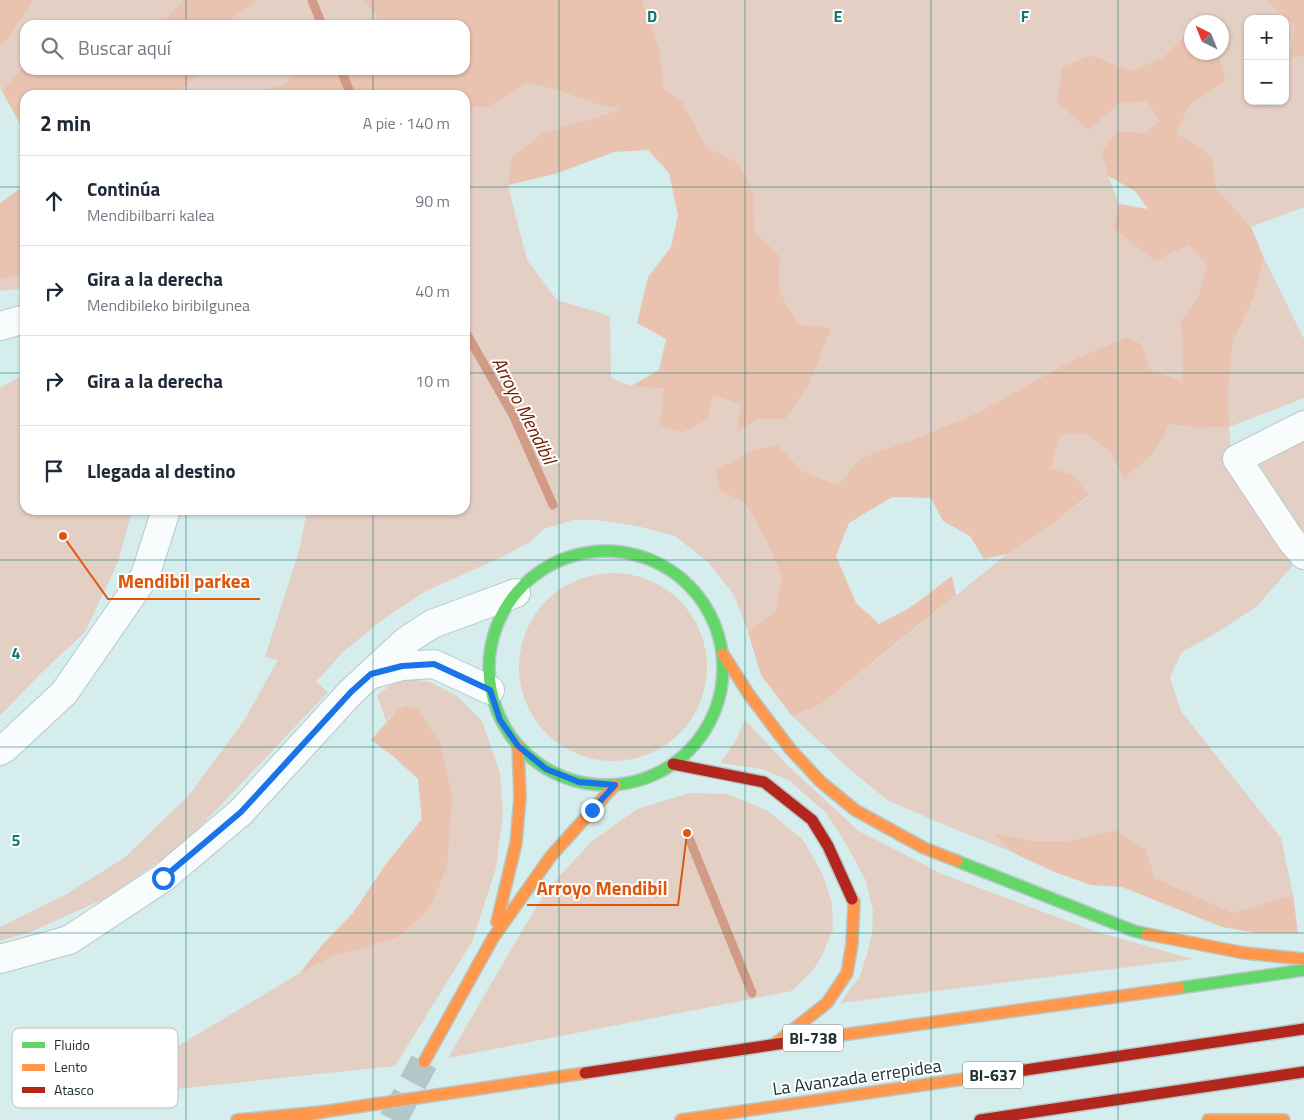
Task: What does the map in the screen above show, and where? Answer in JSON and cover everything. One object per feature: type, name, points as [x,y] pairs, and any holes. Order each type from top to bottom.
[{"type":"main road","points":[[723,654],[722,685],[713,716],[697,743],[673,764],[646,779],[615,785],[579,782],[546,769],[518,746],[500,720],[490,690],[489,656],[498,623],[516,593],[544,568],[579,554],[617,551],[655,561],[688,583],[712,616],[723,654],[750,696],[791,750],[821,782],[855,810],[924,848],[1134,931],[1244,953],[1304,959]]},
{"type":"main road","points":[[493,938],[516,843],[520,797],[518,746]]},
{"type":"main road","points":[[673,764],[764,782],[812,820],[828,846],[854,902],[852,944],[847,973],[827,1002],[776,1044]]},
{"type":"main road","points":[[424,1062],[493,938],[551,856],[615,785]]},
{"type":"main road","name":"BI-738","points":[[322,1112],[776,1044],[1304,970]]},
{"type":"main road","name":"La Avanzada errepidea","points":[[681,1120],[1304,1029]]},
{"type":"main road","name":"BI-637","points":[[980,1120],[1304,1072]]},
{"type":"main road","points":[[237,1120],[322,1112]]},
{"type":"main road","points":[[280,1120],[322,1112]]},
{"type":"main road","points":[[1208,1120],[1284,1120]]},
{"type":"street","points":[[0,326],[20,320]]},
{"type":"street","points":[[1304,425],[1237,458],[1291,540],[1304,555]]},
{"type":"street","points":[[0,751],[64,693],[145,576],[164,515]]},
{"type":"street","points":[[0,959],[68,940],[163,878],[241,812],[351,692],[406,641],[432,624],[516,593]]},
{"type":"street","points":[[371,674],[402,666],[434,664],[490,690]]},
{"type":"shaded area","points":[[0,0],[34,0],[4,44],[0,45]]},
{"type":"shaded area","points":[[34,0],[183,0],[165,20],[20,20]]},
{"type":"shaded area","points":[[183,0],[255,0],[256,3],[231,20],[165,20]]},
{"type":"shaded area","points":[[255,0],[364,0],[377,17],[376,20],[231,20],[256,3]]},
{"type":"shaded area","points":[[364,0],[642,0],[660,52],[664,89],[681,100],[707,147],[739,163],[754,194],[755,232],[780,256],[779,291],[799,325],[831,328],[808,386],[785,419],[759,419],[736,432],[741,405],[713,395],[707,420],[682,432],[660,425],[664,389],[631,386],[659,370],[666,339],[637,323],[648,277],[671,247],[678,215],[669,173],[648,150],[614,152],[555,174],[508,185],[511,158],[543,133],[621,109],[592,103],[558,90],[528,83],[488,107],[470,107],[470,90],[264,90],[283,85],[292,75],[470,75],[470,20],[376,20],[377,17]]},
{"type":"shaded area","points":[[642,0],[1265,0],[1283,15],[1244,15],[1244,105],[1289,105],[1289,20],[1294,24],[1290,57],[1304,56],[1304,207],[1251,227],[1216,188],[1212,156],[1177,133],[1189,106],[1226,81],[1220,60],[1229,60],[1229,15],[1184,15],[1184,35],[1162,58],[1130,71],[1092,55],[1089,130],[1119,104],[1147,101],[1159,120],[1146,133],[1117,131],[1101,154],[1119,204],[1113,228],[1188,245],[1207,265],[1198,296],[1180,324],[1183,355],[1182,381],[1150,369],[1142,345],[1071,361],[977,413],[912,440],[861,458],[837,485],[801,470],[778,445],[719,491],[745,503],[764,536],[782,576],[775,611],[748,632],[734,595],[709,563],[675,536],[637,526],[595,520],[573,520],[544,529],[530,542],[500,558],[426,591],[386,617],[343,652],[316,682],[328,692],[183,845],[106,898],[33,931],[0,941],[0,927],[65,895],[124,858],[190,794],[245,719],[278,660],[265,657],[299,551],[306,515],[470,515],[470,107],[488,107],[528,83],[558,90],[592,103],[622,109],[591,119],[511,158],[508,185],[527,260],[557,300],[610,316],[611,378],[631,386],[713,395],[741,405],[736,432],[759,419],[831,329],[799,325],[779,291],[780,256],[755,232],[754,194],[739,163],[707,147],[681,100],[664,89],[660,52]]},
{"type":"shaded area","points":[[1265,0],[1304,0],[1304,56],[1290,58],[1294,24],[1289,20],[1289,15],[1283,15]]},
{"type":"shaded area","points":[[20,21],[20,70],[2,91],[0,89],[0,45],[4,44]]},
{"type":"shaded area","points":[[1184,36],[1184,60],[1220,60],[1226,81],[1189,106],[1177,133],[1212,156],[1216,188],[1251,227],[1264,258],[1254,298],[1233,341],[1228,393],[1229,427],[1199,428],[1170,424],[1154,453],[1124,478],[1111,453],[1084,433],[1060,435],[1051,469],[1074,475],[1088,496],[1052,524],[1007,554],[984,559],[970,536],[943,521],[931,498],[892,497],[849,523],[836,556],[856,603],[879,624],[911,607],[952,576],[956,595],[821,704],[792,716],[761,675],[748,632],[775,611],[782,576],[764,536],[745,503],[719,491],[716,471],[753,450],[778,445],[801,470],[837,485],[861,458],[912,440],[977,413],[1071,361],[1128,337],[1142,345],[1150,369],[1182,381],[1183,355],[1180,323],[1198,296],[1207,265],[1188,245],[1155,261],[1113,228],[1119,204],[1148,209],[1135,191],[1108,176],[1101,153],[1117,131],[1146,133],[1159,120],[1147,101],[1119,104],[1089,130],[1057,102],[1062,67],[1092,55],[1130,71],[1162,58]]},
{"type":"shaded area","points":[[20,70],[20,75],[198,75],[181,90],[20,90],[20,124],[2,91]]},
{"type":"shaded area","points":[[198,75],[292,75],[283,85],[264,90],[181,90]]},
{"type":"shaded area","points":[[20,189],[20,275],[0,279],[0,203]]},
{"type":"shaded area","points":[[1264,258],[1304,339],[1304,398],[1229,427],[1233,470],[1296,562],[1256,607],[1218,632],[1182,652],[1170,677],[1181,711],[1281,838],[1293,895],[1232,914],[1155,878],[1146,849],[1115,830],[1068,841],[1033,841],[993,833],[1012,852],[887,800],[847,767],[792,716],[821,704],[1007,554],[1088,497],[1051,469],[1060,435],[1084,433],[1111,453],[1154,453],[1170,424],[1199,428],[1228,427],[1228,393],[1233,341],[1254,298]]},
{"type":"shaded area","points":[[20,275],[20,289],[0,291],[0,279]]},
{"type":"shaded area","points":[[20,377],[20,515],[131,515],[118,562],[85,632],[39,675],[0,716],[0,388]]},
{"type":"shaded area","points":[[1304,440],[1304,534],[1258,463]]},
{"type":"shaded area","points":[[604,573],[622,573],[640,577],[657,584],[673,594],[686,607],[700,631],[707,658],[707,676],[700,703],[686,727],[673,740],[657,750],[640,757],[622,761],[604,761],[586,757],[569,750],[553,740],[540,727],[530,711],[523,694],[519,676],[519,658],[523,640],[530,623],[540,607],[553,594],[569,584],[586,577]]},
{"type":"shaded area","points":[[411,679],[430,682],[457,696],[482,721],[500,773],[503,813],[496,868],[472,942],[395,1066],[178,1089],[178,1046],[300,973],[332,957],[397,938],[440,743],[416,709],[406,705],[397,710],[386,721],[377,695],[391,685]]},
{"type":"shaded area","points":[[406,705],[417,709],[440,743],[452,796],[447,866],[429,909],[397,938],[332,957],[300,973],[322,945],[353,913],[386,864],[422,819],[418,779],[393,756],[371,740],[397,710]]},
{"type":"shaded area","points":[[745,720],[790,768],[859,831],[942,874],[1097,932],[1193,959],[840,1003],[860,976],[872,932],[873,912],[866,881],[846,844],[826,813],[790,781],[762,769],[720,763],[735,742]]},
{"type":"shaded area","points":[[690,793],[727,794],[768,811],[803,840],[822,873],[832,903],[833,929],[822,956],[813,970],[792,991],[448,1058],[547,890],[591,842],[637,809]]},
{"type":"shaded area","points":[[1115,830],[1146,849],[1155,878],[1232,913],[1293,895],[1298,933],[1257,933],[1222,927],[1122,887],[1091,885],[1052,871],[1012,852],[993,833],[1033,841],[1068,841]]},
{"type":"waterway","name":"Arroyo Mendibil","points":[[312,0],[320,20]]},
{"type":"waterway","name":"Arroyo Mendibil","points":[[343,75],[349,90]]},
{"type":"waterway","name":"Arroyo Mendibil","points":[[470,340],[513,415],[553,505]]},
{"type":"waterway","name":"Arroyo Mendibil","points":[[687,833],[752,993]]},
{"type":"tunnel","points":[[393,1120],[424,1062]]},
{"type":"traffic: fast","points":[[606,551],[640,556],[651,560],[671,571],[689,585],[703,603],[714,623],[718,634],[723,668],[718,702],[714,713],[703,733],[689,751],[671,765],[651,776],[640,780],[606,785],[572,780],[561,776],[541,765],[523,751],[509,733],[498,713],[494,702],[489,668],[494,634],[498,623],[509,603],[523,585],[541,571],[561,560],[572,556],[606,551]]},
{"type":"traffic: fast","points":[[957,861],[1134,931],[1147,934]]},
{"type":"traffic: fast","points":[[1179,988],[1304,970]]},
{"type":"traffic: slow","points":[[723,654],[750,696],[791,750],[821,782],[855,810],[924,848],[957,861]]},
{"type":"traffic: slow","points":[[497,922],[516,843],[520,797],[518,746]]},
{"type":"traffic: slow","points":[[424,1062],[493,938],[551,856],[615,785]]},
{"type":"traffic: slow","points":[[776,1043],[827,1003],[847,973],[852,944],[854,902],[852,899]]},
{"type":"traffic: slow","points":[[1147,934],[1244,953],[1304,959]]},
{"type":"traffic: slow","points":[[798,1041],[1179,988]]},
{"type":"traffic: slow","points":[[237,1120],[322,1112],[585,1073]]},
{"type":"traffic: slow","points":[[681,1120],[998,1074]]},
{"type":"traffic: slow","points":[[280,1120],[322,1112]]},
{"type":"traffic: slow","points":[[1208,1120],[1284,1120]]},
{"type":"traffic: jam","points":[[673,764],[764,782],[812,820],[828,846],[852,899]]},
{"type":"traffic: jam","points":[[998,1074],[1304,1029]]},
{"type":"traffic: jam","points":[[585,1073],[798,1041]]},
{"type":"traffic: jam","points":[[980,1120],[1304,1072]]},
{"type":"place","name":"Mendibil parkea","points":[[63,536]]},
{"type":"place","name":"Arroyo Mendibil","points":[[687,833]]},
{"type":"route","points":[[163,878],[241,812],[351,692],[371,674],[402,666],[434,664],[490,690],[500,720],[518,746],[546,769],[579,782],[615,785],[592,810]]}]
